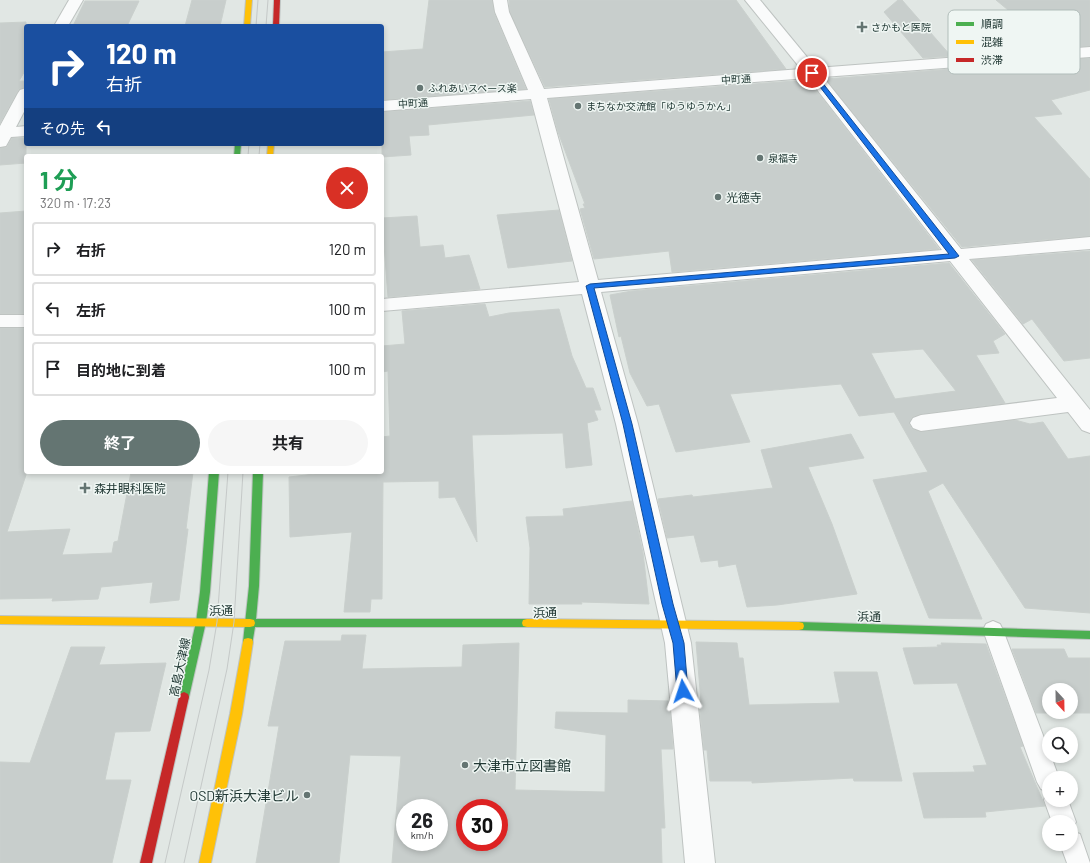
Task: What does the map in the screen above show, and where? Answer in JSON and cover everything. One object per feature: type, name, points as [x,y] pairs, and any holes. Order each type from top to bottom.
[{"type":"main road","points":[[247,24],[249,0]]},
{"type":"main road","points":[[276,24],[277,0]]},
{"type":"main road","name":"高島大津線","points":[[146,863],[201,622],[205,592],[214,474]]},
{"type":"main road","points":[[205,863],[243,672],[250,623],[258,474]]},
{"type":"main road","name":"浜通","points":[[0,620],[250,623],[673,624],[993,630],[1090,634]]},
{"type":"street","points":[[62,24],[76,0]]},
{"type":"street","points":[[500,0],[502,12],[538,94],[627,424],[678,643],[700,863]]},
{"type":"street","points":[[752,0],[812,73],[1090,425]]},
{"type":"street","name":"中町通","points":[[1080,53],[1090,52]]},
{"type":"street","name":"中町通","points":[[384,106],[948,63]]},
{"type":"street","points":[[2,136],[24,96]]},
{"type":"street","points":[[2,136],[24,131]]},
{"type":"street","points":[[384,305],[1090,243]]},
{"type":"street","points":[[0,321],[24,321]]},
{"type":"street","points":[[921,423],[1073,404]]},
{"type":"lane","points":[[993,630],[1045,771]]},
{"type":"lane","points":[[1074,851],[1079,863]]},
{"type":"building","points":[[192,0],[226,0],[220,24],[186,24]]},
{"type":"building","points":[[429,0],[492,0],[494,13],[526,89],[384,100],[384,52],[423,49]]},
{"type":"building","points":[[509,0],[736,0],[786,69],[545,87],[510,12]]},
{"type":"building","points":[[898,0],[902,0],[948,53],[948,56],[923,58],[884,12]]},
{"type":"building","points":[[996,0],[1090,0],[1090,46],[1080,47],[1080,10],[1008,10]]},
{"type":"building","points":[[85,1],[139,1],[128,24],[74,24]]},
{"type":"building","points":[[26,22],[26,24],[24,24],[24,72],[19,81],[24,81],[24,88],[19,89],[0,123],[0,23]]},
{"type":"building","points":[[1090,58],[1090,90],[1051,100],[1062,114],[1034,117],[1090,179],[1090,236],[962,247],[826,79],[948,69],[948,74],[1080,74],[1080,59]]},
{"type":"building","points":[[808,80],[939,249],[672,272],[669,251],[594,259],[580,209],[585,208],[583,204],[585,204],[558,132],[549,99]]},
{"type":"building","points":[[530,101],[534,115],[428,125],[429,135],[409,136],[411,155],[384,157],[384,154],[382,154],[382,146],[384,146],[384,112]]},
{"type":"building","points":[[12,138],[24,138],[26,154],[24,154],[24,163],[0,165],[0,148],[7,147]]},
{"type":"building","points":[[559,210],[572,261],[508,268],[497,215]]},
{"type":"building","points":[[24,211],[24,314],[0,314],[0,213]]},
{"type":"building","points":[[417,216],[420,247],[443,245],[445,258],[469,255],[480,289],[388,297],[384,244],[384,218]]},
{"type":"building","points":[[1090,251],[1090,358],[1064,361],[1032,319],[1023,324],[972,260]]},
{"type":"building","points":[[949,263],[1005,334],[993,341],[999,353],[976,355],[1005,403],[921,414],[912,417],[909,424],[912,429],[921,432],[1015,420],[1030,424],[1043,422],[1068,459],[1090,456],[1090,613],[1025,608],[943,483],[928,491],[982,619],[929,618],[873,480],[928,472],[894,412],[859,416],[841,384],[730,394],[750,442],[676,452],[659,404],[647,406],[630,373],[621,336],[619,337],[610,295],[632,291]],"holes":[[[923,349],[956,391],[895,399],[871,353]]]},
{"type":"building","points":[[485,304],[489,317],[509,313],[559,309],[572,356],[586,388],[593,388],[601,410],[594,410],[598,420],[587,423],[592,465],[566,468],[563,433],[472,435],[477,542],[455,497],[439,498],[439,481],[383,482],[382,599],[371,599],[370,612],[344,612],[352,532],[290,537],[289,477],[315,474],[384,474],[384,437],[390,436],[388,371],[384,372],[384,346],[405,344],[402,311]]},
{"type":"building","points":[[0,328],[24,328],[24,474],[26,475],[7,532],[70,529],[62,555],[112,553],[114,542],[118,541],[131,474],[193,474],[186,529],[188,529],[179,600],[150,603],[153,582],[101,587],[98,599],[52,601],[53,598],[0,599]]},
{"type":"building","points":[[851,434],[864,458],[808,467],[832,524],[857,594],[777,605],[747,607],[736,564],[719,567],[718,560],[701,562],[694,535],[667,538],[658,499],[692,495],[693,497],[773,488],[761,450]]},
{"type":"building","points":[[632,501],[643,553],[649,604],[581,602],[582,604],[529,604],[530,548],[526,517],[564,516],[563,509]]},
{"type":"building","points":[[342,635],[366,635],[362,669],[462,667],[463,645],[519,643],[515,790],[605,792],[606,735],[555,728],[556,712],[628,713],[628,700],[669,701],[673,749],[661,749],[665,828],[661,828],[662,863],[392,863],[396,815],[396,851],[448,851],[448,799],[397,799],[401,756],[350,755],[339,863],[256,863],[279,726],[268,726],[285,641],[341,641]]},
{"type":"building","points":[[696,642],[737,643],[739,658],[743,658],[749,705],[840,703],[834,672],[877,672],[902,781],[854,781],[853,778],[752,783],[752,781],[710,781],[707,750],[704,750],[699,702],[701,702]]},
{"type":"building","points":[[941,643],[986,644],[1023,746],[1020,747],[1042,799],[1042,806],[985,812],[986,817],[924,818],[913,773],[975,772],[973,766],[987,765],[957,683],[914,684],[903,648],[938,647],[937,645],[942,645]]},
{"type":"building","points":[[71,647],[105,647],[99,665],[166,663],[150,731],[115,732],[105,780],[131,780],[112,863],[0,863],[0,762],[30,763]]},
{"type":"building","points":[[1012,649],[1064,649],[1068,658],[1090,658],[1090,713],[1078,713],[1078,683],[1042,683],[1042,713],[1036,713]]},
{"type":"tram line","points":[[256,24],[258,0]]},
{"type":"tram line","points":[[266,24],[268,0]]},
{"type":"tram line","points":[[248,154],[249,146]]},
{"type":"tram line","points":[[259,154],[260,146]]},
{"type":"tram line","points":[[165,863],[209,670],[217,622],[228,474]]},
{"type":"tram line","points":[[184,863],[227,669],[234,622],[243,474]]},
{"type":"traffic: fast","points":[[237,154],[238,146]]},
{"type":"traffic: fast","points":[[184,697],[201,622],[205,592],[214,474]]},
{"type":"traffic: fast","points":[[248,642],[254,586],[258,474]]},
{"type":"traffic: fast","points":[[250,623],[527,623]]},
{"type":"traffic: fast","points":[[799,626],[1090,635]]},
{"type":"traffic: slow","points":[[247,24],[249,0]]},
{"type":"traffic: slow","points":[[270,154],[271,146]]},
{"type":"traffic: slow","points":[[0,620],[250,623]]},
{"type":"traffic: slow","points":[[527,623],[799,626]]},
{"type":"traffic: slow","points":[[205,863],[236,714],[248,642]]},
{"type":"traffic: jam","points":[[276,24],[277,0]]},
{"type":"traffic: jam","points":[[146,863],[184,697]]},
{"type":"place","name":"さかもと医院","points":[[862,27]]},
{"type":"place","name":"ふれあいスペース楽","points":[[420,88]]},
{"type":"place","name":"まちなか交流館「ゆうゆうかん」","points":[[578,106]]},
{"type":"place","name":"泉福寺","points":[[760,158]]},
{"type":"place","name":"光徳寺","points":[[718,197]]},
{"type":"place","name":"森井眼科医院","points":[[85,488]]},
{"type":"place","name":"大津市立図書館","points":[[465,765]]},
{"type":"place","name":"OSD新浜大津ビル","points":[[307,795]]},
{"type":"route","points":[[683,691],[678,643],[627,424],[590,286],[955,256],[812,73]]}]
